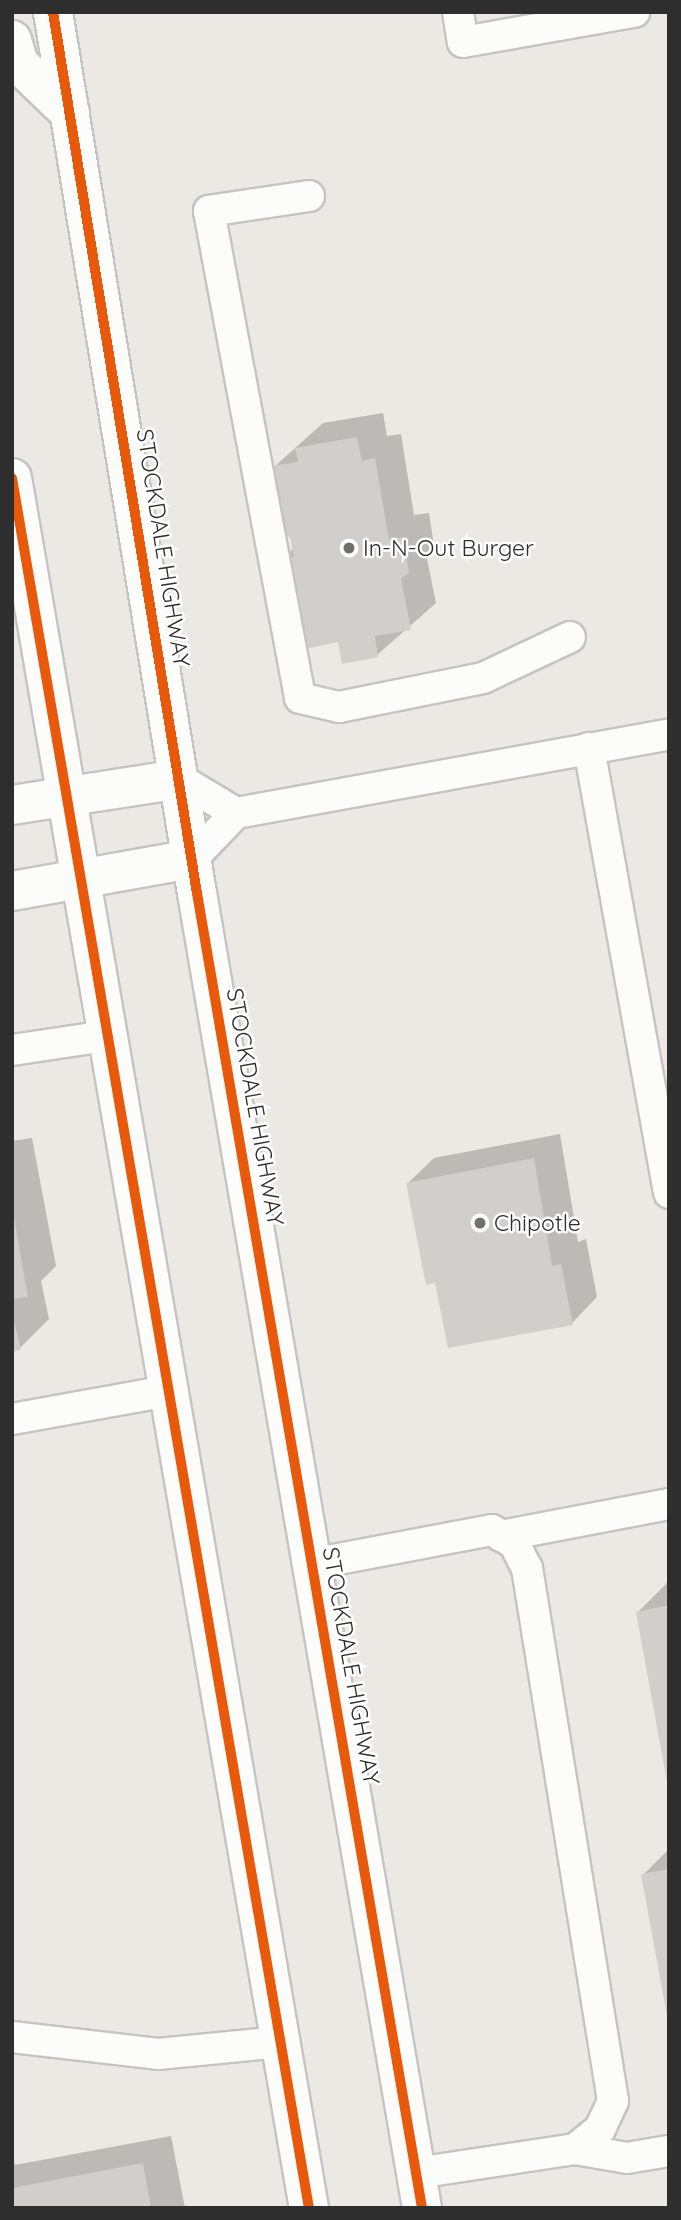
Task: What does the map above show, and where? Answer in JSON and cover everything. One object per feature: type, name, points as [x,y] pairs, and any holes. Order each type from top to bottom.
[{"type":"main road","name":"STOCKDALE HIGHWAY","points":[[53,12],[192,859],[419,2190]]},
{"type":"main road","points":[[12,40],[19,64],[70,113]]},
{"type":"main road","points":[[12,478],[309,2208]]},
{"type":"main road","points":[[12,805],[179,779]]},
{"type":"main road","points":[[12,891],[192,859]]},
{"type":"lane","points":[[458,12],[463,42],[634,12]]},
{"type":"lane","points":[[309,196],[209,211],[300,698],[339,707],[482,678],[570,637]]},
{"type":"lane","points":[[192,859],[236,813],[669,734]]},
{"type":"lane","points":[[589,748],[669,1193]]},
{"type":"lane","points":[[179,779],[236,813]]},
{"type":"lane","points":[[12,1050],[106,1036]]},
{"type":"lane","points":[[12,1419],[168,1391]]},
{"type":"lane","points":[[501,1536],[669,1504]]},
{"type":"lane","points":[[312,1564],[492,1530],[514,1543],[527,1568],[613,2101],[600,2129],[575,2149],[419,2190]]},
{"type":"lane","points":[[12,2037],[158,2054],[280,2042]]},
{"type":"lane","points":[[575,2149],[627,2158],[669,2151]]},
{"type":"building","name":"In-N-Out Burger","points":[[357,437],[362,461],[375,458],[389,540],[403,537],[409,573],[401,578],[411,630],[375,636],[378,657],[342,664],[338,642],[305,649],[281,559],[294,557],[290,537],[284,535],[272,466],[298,462],[295,448]]},
{"type":"building","name":"Chipotle","points":[[534,1158],[552,1266],[561,1264],[573,1325],[448,1348],[435,1283],[426,1285],[406,1183]]},
{"type":"building","points":[[14,1218],[28,1297],[12,1299],[12,1219]]},
{"type":"building","points":[[12,1312],[21,1350],[12,1352]]},
{"type":"building","points":[[669,1605],[669,1782],[667,1782],[636,1612]]},
{"type":"building","points":[[669,1869],[669,2016],[667,2016],[641,1874]]},
{"type":"building","points":[[143,2163],[151,2208],[12,2208],[12,2188]]},
{"type":"cycle path","points":[[53,12],[197,893],[422,2208]]},
{"type":"cycle path","points":[[12,478],[309,2208]]},
{"type":"place","name":"In-N-Out Burger","points":[[349,548]]},
{"type":"place","name":"Chipotle","points":[[480,1223]]}]
